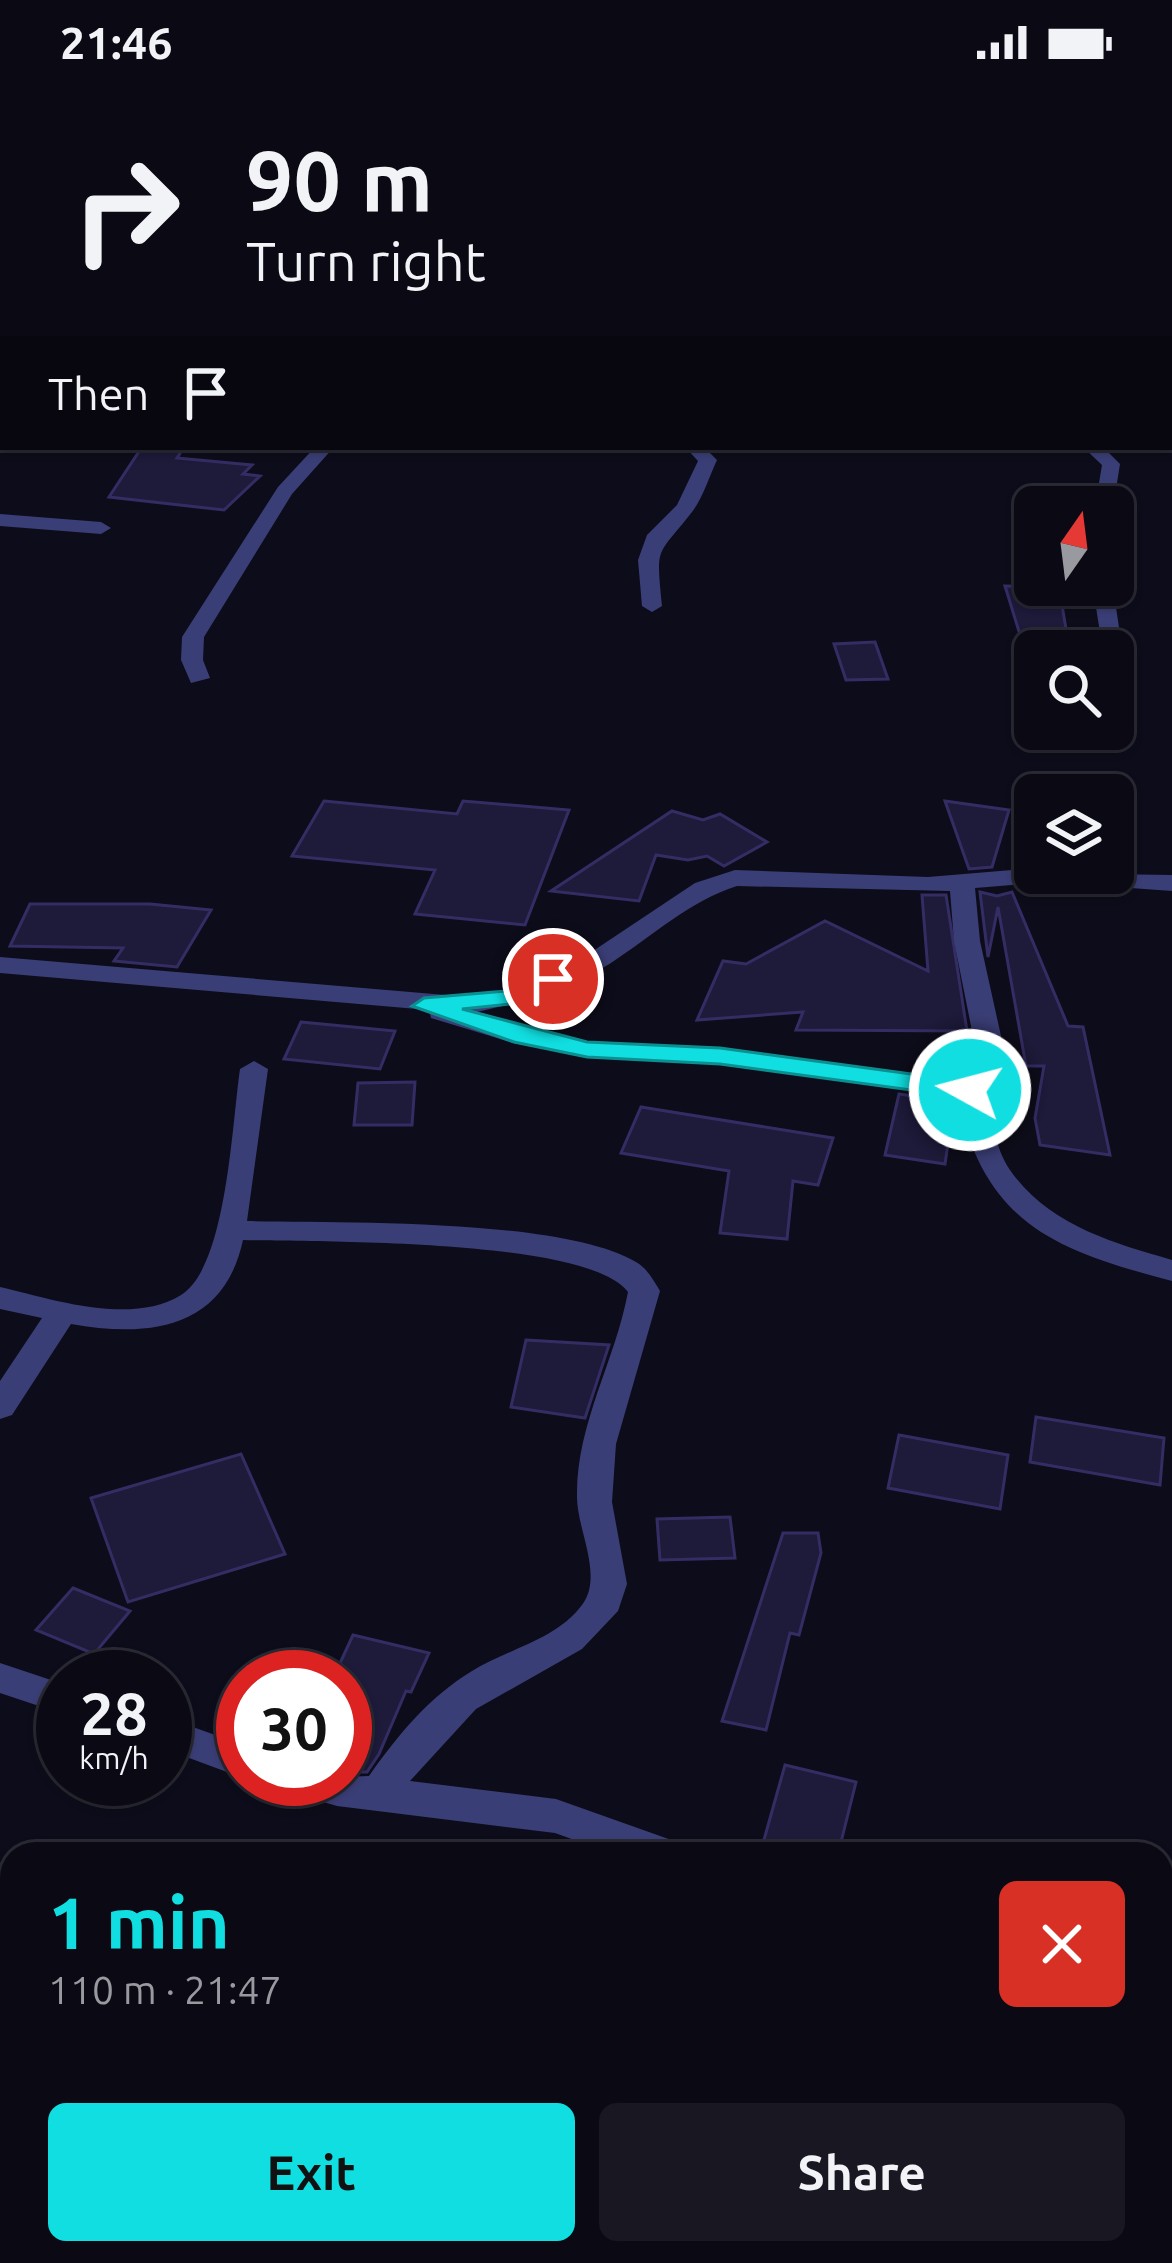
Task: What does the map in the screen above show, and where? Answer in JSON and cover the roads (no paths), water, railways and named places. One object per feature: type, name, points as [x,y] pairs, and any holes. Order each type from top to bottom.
[{"type":"street","points":[[199,678],[191,660],[193,637],[285,491],[322,450]]},
{"type":"street","points":[[652,606],[648,560],[657,535],[685,508],[708,460],[697,450]]},
{"type":"street","points":[[1095,450],[1111,464],[1107,486]]},
{"type":"street","points":[[0,520],[101,528]]},
{"type":"street","points":[[424,1006],[511,998],[596,961],[704,888],[735,878],[863,886],[1048,874],[1172,883]]},
{"type":"street","points":[[962,881],[967,941],[987,1036],[987,1058],[970,1090],[982,1141],[998,1176],[1054,1228],[1108,1253],[1172,1271]]},
{"type":"street","points":[[0,964],[242,983],[424,1006],[523,1037],[587,1049],[720,1056],[970,1090]]},
{"type":"street","points":[[0,1298],[62,1312],[164,1314],[192,1303],[214,1284],[229,1230],[254,1070]]},
{"type":"street","points":[[229,1230],[538,1249],[592,1257],[628,1271],[644,1291],[641,1320],[602,1426],[596,1462],[596,1513],[609,1557],[610,1590],[588,1624],[494,1676],[423,1729],[377,1795]]},
{"type":"street","points":[[0,1407],[62,1312]]},
{"type":"street","points":[[0,1678],[36,1690]]},
{"type":"street","points":[[372,1794],[556,1816],[629,1842]]}]
